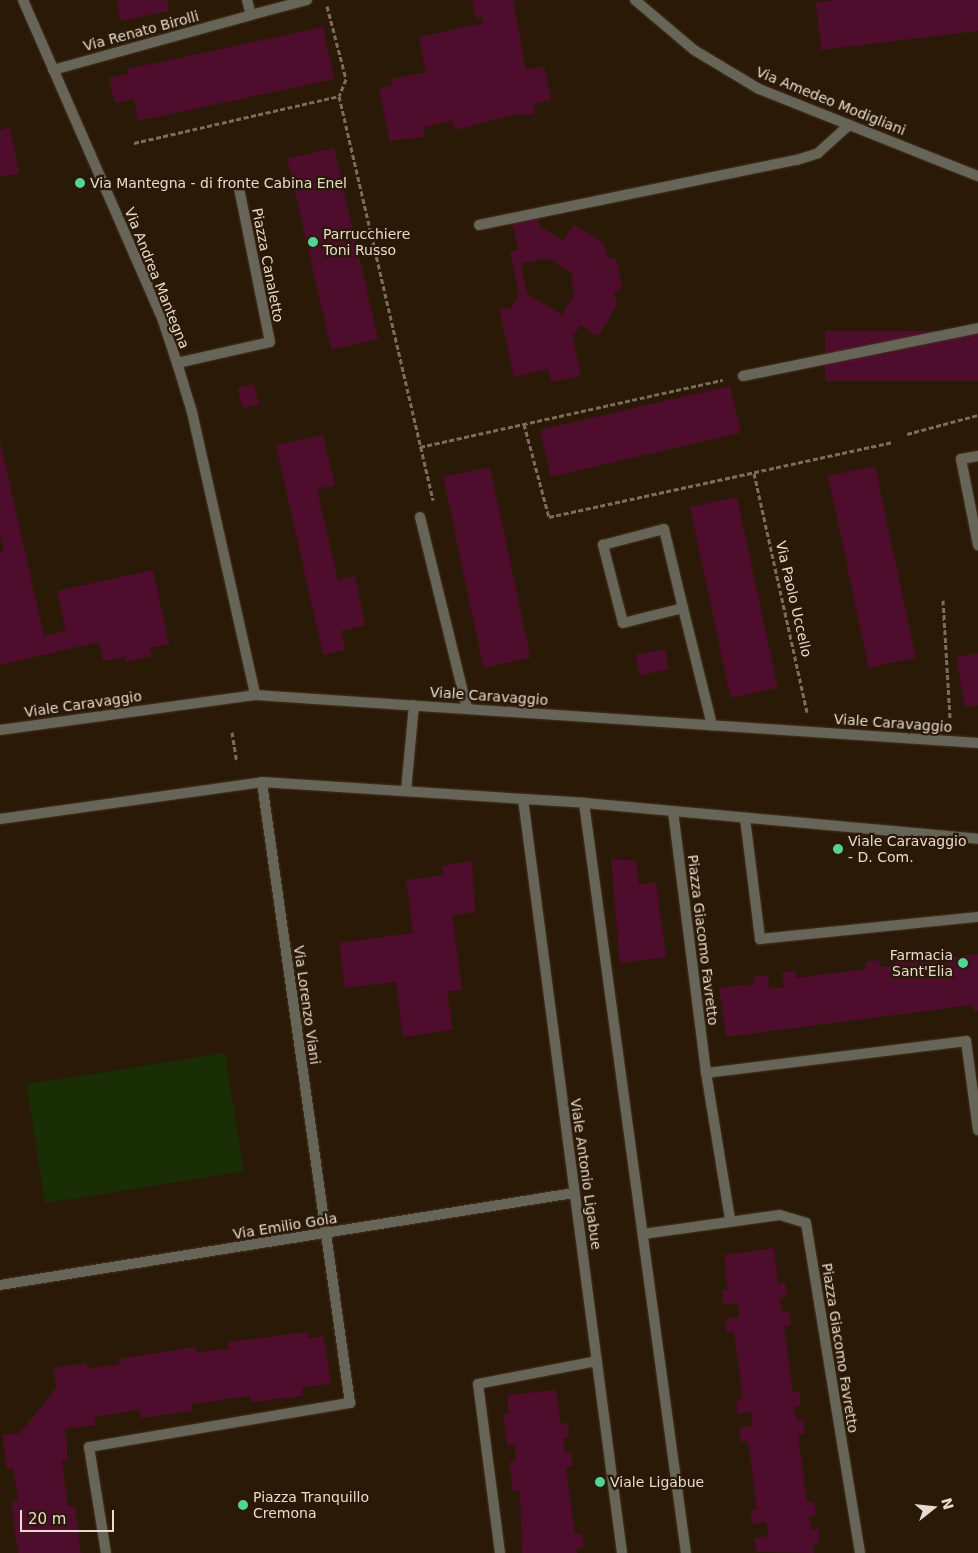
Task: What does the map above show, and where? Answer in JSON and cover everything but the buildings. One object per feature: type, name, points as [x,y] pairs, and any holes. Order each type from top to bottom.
[{"type":"street","name":"Via Andrea Mantegna","points":[[23,0],[162,318],[177,362],[192,412],[255,695]]},
{"type":"street","points":[[247,0],[251,15]]},
{"type":"street","name":"Via Renato Birolli","points":[[53,70],[307,0]]},
{"type":"street","name":"Via Amedeo Modigliani","points":[[635,0],[694,50],[760,89],[978,176]]},
{"type":"street","points":[[479,225],[797,160],[818,153],[849,125]]},
{"type":"street","name":"Piazza Canaletto","points":[[177,362],[270,342],[239,188]]},
{"type":"street","points":[[743,376],[978,328]]},
{"type":"street","points":[[978,456],[961,460],[978,545]]},
{"type":"street","points":[[420,517],[467,708]]},
{"type":"street","points":[[683,608],[623,623],[603,545],[664,529],[712,724]]},
{"type":"street","name":"Viale Caravaggio","points":[[0,730],[255,695],[978,742]]},
{"type":"street","points":[[406,791],[414,705]]},
{"type":"street","points":[[0,819],[262,782],[584,803],[978,839]]},
{"type":"street","name":"Via Lorenzo Viani","points":[[262,782],[326,1233]]},
{"type":"street","name":"Viale Antonio Ligabue","points":[[523,799],[622,1553]]},
{"type":"street","points":[[584,803],[686,1553]]},
{"type":"street","name":"Piazza Giacomo Favretto","points":[[673,811],[706,1073],[730,1219]]},
{"type":"street","points":[[746,818],[760,939],[978,917]]},
{"type":"street","points":[[706,1073],[966,1041],[978,1130]]},
{"type":"street","name":"Via Emilio Gola","points":[[0,1285],[574,1193]]},
{"type":"street","name":"Piazza Giacomo Favretto","points":[[643,1234],[730,1219],[780,1215],[806,1223],[860,1553]]},
{"type":"street","points":[[106,1553],[89,1447],[350,1404],[326,1233]]},
{"type":"street","points":[[500,1553],[478,1384],[597,1361]]},
{"type":"path","points":[[325,0],[346,79],[339,96],[433,501],[420,517]]},
{"type":"path","points":[[134,143],[339,96]]},
{"type":"path","points":[[420,447],[743,376]]},
{"type":"path","points":[[907,434],[978,414]]},
{"type":"path","points":[[524,424],[548,517],[892,442]]},
{"type":"path","name":"Via Paolo Uccello","points":[[754,473],[806,706],[807,731]]},
{"type":"path","points":[[942,600],[950,741]]},
{"type":"path","points":[[232,732],[237,762]]},
{"type":"green space","points":[[225,1053],[244,1172],[45,1203],[26,1084]]},
{"type":"place","name":"Via Mantegna - di fronte Cabina Enel","points":[[80,183]]},
{"type":"place","name":"Parrucchiere Toni Russo","points":[[313,242]]},
{"type":"place","name":"Viale Caravaggio - D. Com.","points":[[838,849]]},
{"type":"place","name":"Farmacia Sant'Elia","points":[[963,963]]},
{"type":"place","name":"Viale Ligabue","points":[[600,1482]]},
{"type":"place","name":"Piazza Tranquillo Cremona","points":[[243,1505]]}]
